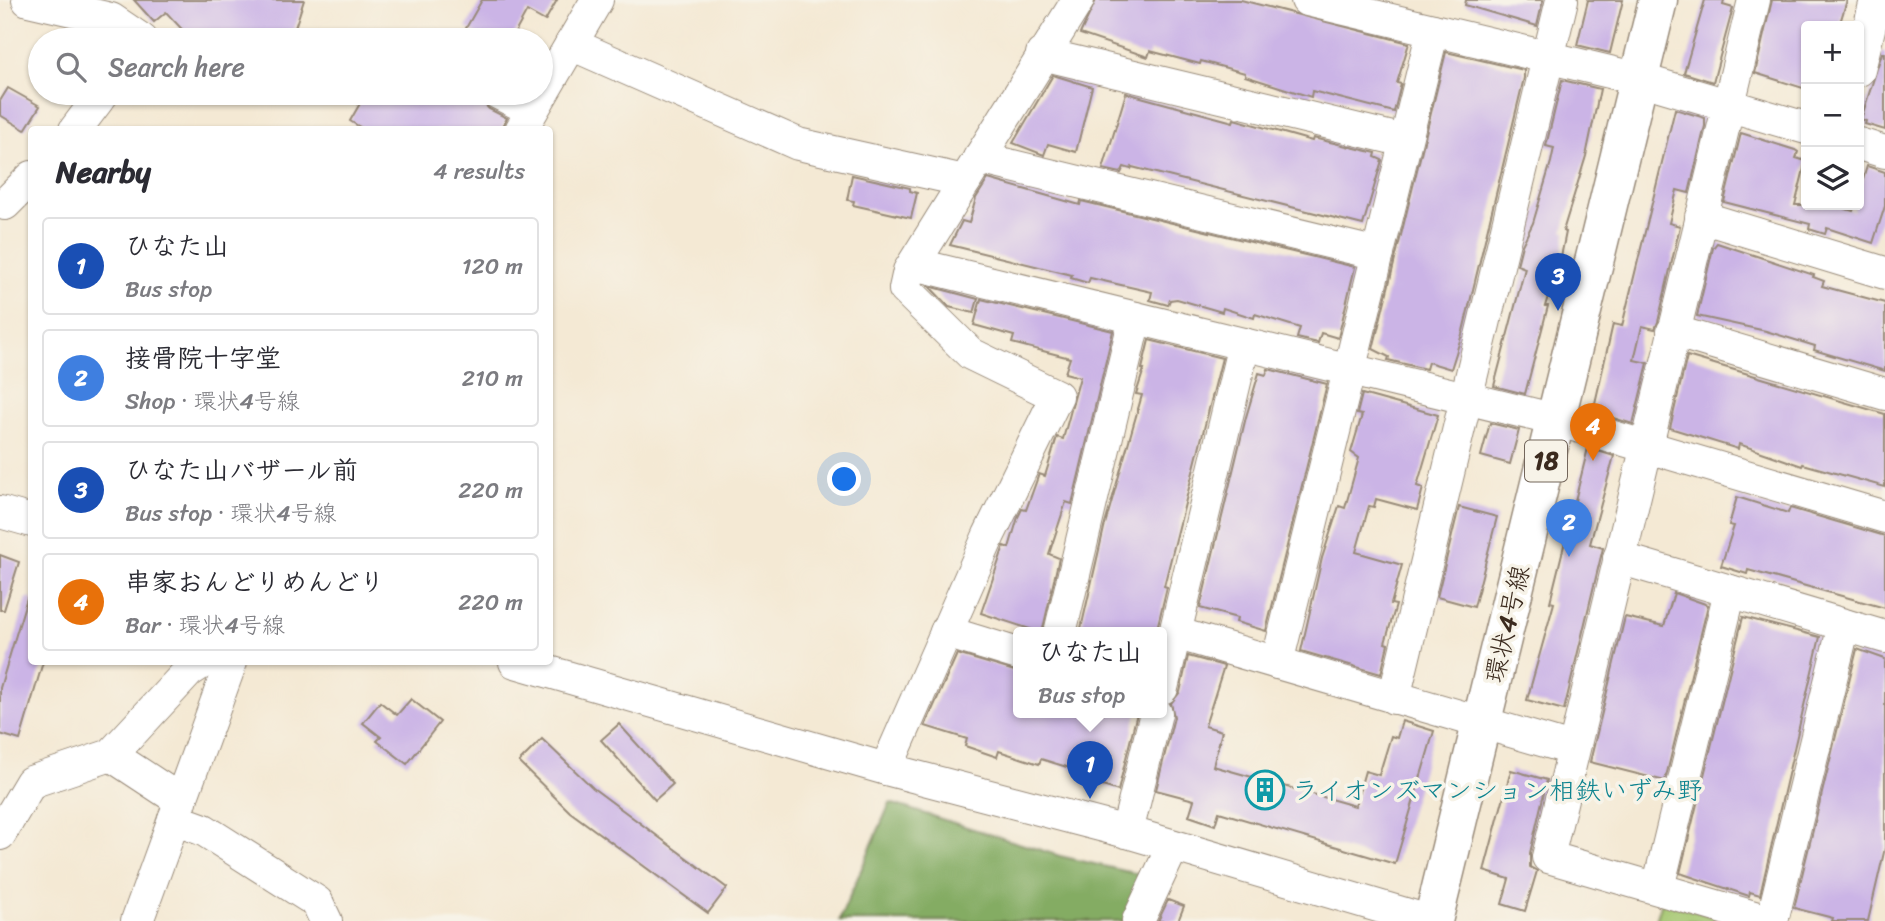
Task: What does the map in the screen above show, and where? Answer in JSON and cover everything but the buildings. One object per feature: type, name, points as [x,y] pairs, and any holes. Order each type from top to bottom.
[{"type":"main road","name":"環状4号線","points":[[1431,921],[1483,723],[1658,0]]},
{"type":"street","points":[[28,0],[110,19],[124,28]]},
{"type":"street","points":[[553,74],[597,0]]},
{"type":"street","points":[[886,769],[946,632],[1057,396],[971,354],[905,289],[914,264],[1077,0]]},
{"type":"street","points":[[1307,0],[1639,79],[1801,127]]},
{"type":"street","points":[[1394,698],[1562,0]]},
{"type":"street","points":[[1754,0],[1548,857],[1770,921],[1844,625]]},
{"type":"street","points":[[1864,49],[1876,0]]},
{"type":"street","points":[[1277,663],[1433,30]]},
{"type":"street","points":[[571,44],[798,144],[972,170],[1378,254]]},
{"type":"street","points":[[1042,54],[1405,141]]},
{"type":"street","points":[[78,126],[94,105]]},
{"type":"street","points":[[510,105],[526,120]]},
{"type":"street","points":[[1864,146],[1885,152]]},
{"type":"street","points":[[5,204],[28,181]]},
{"type":"street","points":[[1701,217],[1885,272]]},
{"type":"street","points":[[914,264],[1556,420],[1885,517]]},
{"type":"street","points":[[1061,627],[1135,318]]},
{"type":"street","points":[[1673,331],[1885,394]]},
{"type":"street","points":[[1167,667],[1244,344]]},
{"type":"street","points":[[0,512],[28,520]]},
{"type":"street","points":[[1619,558],[1885,637]]},
{"type":"street","points":[[1658,888],[1730,591]]},
{"type":"street","points":[[946,632],[1013,652]]},
{"type":"street","points":[[1175,634],[1572,750]]},
{"type":"street","points":[[0,834],[32,782],[111,755],[189,671],[198,665]]},
{"type":"street","points":[[137,921],[230,665]]},
{"type":"street","points":[[524,665],[886,769],[1127,832],[1431,921]]},
{"type":"street","points":[[1127,832],[1155,718]]},
{"type":"street","points":[[111,755],[204,830],[317,902],[326,921]]},
{"type":"street","points":[[1138,921],[1174,846]]},
{"type":"green space","points":[[890,803],[1060,856],[1146,876],[1126,921],[839,921]]},
{"type":"green space","points":[[1662,901],[1727,921],[1656,921]]},
{"type":"place","name":"ひなた山バザール前","points":[[1558,311]]},
{"type":"place","name":"串家おんどりめんどり","points":[[1593,461]]},
{"type":"place","name":"接骨院十字堂","points":[[1569,557]]},
{"type":"place","name":"ライオンズマンション相鉄いずみ野","points":[[1265,790]]},
{"type":"place","name":"ひなた山","points":[[1090,799]]}]
